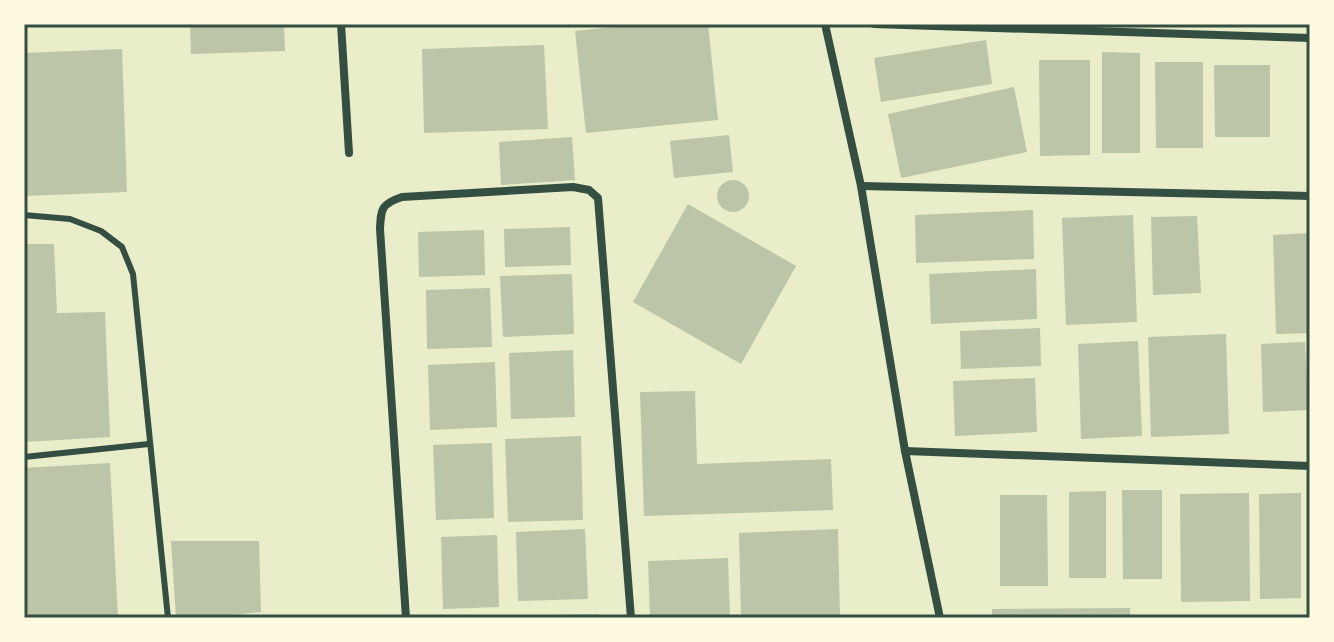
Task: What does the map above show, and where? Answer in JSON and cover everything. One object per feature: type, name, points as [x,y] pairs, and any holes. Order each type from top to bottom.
[{"type":"street","points":[[341,24],[349,153]]},
{"type":"street","points":[[825,24],[861,186],[905,451],[940,618]]},
{"type":"street","points":[[874,24],[1310,38]]},
{"type":"street","points":[[861,186],[1310,196]]},
{"type":"street","points":[[406,618],[381,211],[388,202],[402,197],[573,187],[589,190],[598,198],[631,618]]},
{"type":"street","points":[[905,451],[1310,466]]},
{"type":"lane","points":[[24,215],[70,219],[101,231],[122,247],[133,274],[168,618]]},
{"type":"lane","points":[[24,457],[149,444]]},
{"type":"building","points":[[190,24],[284,24],[285,51],[191,54]]},
{"type":"building","points":[[641,24],[708,24],[718,120],[586,133],[575,31]]},
{"type":"building","points":[[986,40],[992,84],[881,102],[874,58]]},
{"type":"building","points":[[544,45],[548,129],[424,133],[422,49]]},
{"type":"building","points":[[122,49],[127,192],[24,196],[24,53]]},
{"type":"building","points":[[1102,52],[1140,53],[1140,153],[1102,153]]},
{"type":"building","points":[[1039,60],[1090,60],[1090,155],[1040,156]]},
{"type":"building","points":[[1155,62],[1203,62],[1203,148],[1156,148]]},
{"type":"building","points":[[1214,65],[1270,65],[1270,137],[1215,137]]},
{"type":"building","points":[[1014,87],[1027,152],[901,178],[888,114]]},
{"type":"building","points":[[729,135],[733,172],[674,178],[670,141]]},
{"type":"building","points":[[572,137],[575,180],[501,185],[499,142]]},
{"type":"building","points":[[733,180],[744,185],[749,196],[744,207],[733,212],[722,207],[717,196],[722,185]]},
{"type":"building","points":[[688,204],[796,266],[741,364],[633,302]]},
{"type":"building","points":[[1033,210],[1034,259],[916,263],[915,215]]},
{"type":"building","points":[[1133,215],[1137,322],[1066,325],[1062,218]]},
{"type":"building","points":[[1197,216],[1201,293],[1153,295],[1151,217]]},
{"type":"building","points":[[570,227],[571,265],[505,267],[504,229]]},
{"type":"building","points":[[484,230],[485,275],[419,277],[418,232]]},
{"type":"building","points":[[1310,233],[1310,333],[1276,334],[1273,235]]},
{"type":"building","points":[[24,244],[54,244],[57,313],[105,312],[110,437],[24,442]]},
{"type":"building","points":[[1036,269],[1037,319],[931,324],[929,274]]},
{"type":"building","points":[[572,274],[574,334],[503,337],[500,276]]},
{"type":"building","points":[[490,288],[492,347],[427,349],[426,290]]},
{"type":"building","points":[[1040,328],[1041,366],[961,369],[960,331]]},
{"type":"building","points":[[1226,334],[1229,434],[1151,437],[1148,337]]},
{"type":"building","points":[[1138,341],[1142,436],[1081,439],[1078,344]]},
{"type":"building","points":[[1305,342],[1308,410],[1263,412],[1261,344]]},
{"type":"building","points":[[573,350],[575,417],[511,419],[509,353]]},
{"type":"building","points":[[495,362],[497,427],[430,430],[428,365]]},
{"type":"building","points":[[1035,378],[1037,432],[955,436],[953,381]]},
{"type":"building","points":[[695,391],[697,464],[831,459],[833,510],[644,516],[640,392]]},
{"type":"building","points":[[581,436],[583,520],[508,522],[505,439]]},
{"type":"building","points":[[492,443],[494,518],[436,520],[433,445]]},
{"type":"building","points":[[110,463],[118,618],[24,618],[24,468]]},
{"type":"building","points":[[1122,490],[1162,490],[1162,579],[1123,579]]},
{"type":"building","points":[[1106,491],[1106,578],[1069,578],[1069,492]]},
{"type":"building","points":[[1249,493],[1250,601],[1181,602],[1180,494]]},
{"type":"building","points":[[1301,493],[1301,598],[1260,599],[1259,494]]},
{"type":"building","points":[[1000,495],[1047,495],[1048,586],[1000,586]]},
{"type":"building","points":[[585,529],[588,599],[518,601],[516,532]]},
{"type":"building","points":[[838,529],[840,618],[741,618],[739,533]]},
{"type":"building","points":[[497,535],[499,607],[443,609],[441,537]]},
{"type":"building","points":[[171,541],[259,541],[261,612],[176,618]]},
{"type":"building","points":[[728,558],[730,618],[650,618],[648,561]]},
{"type":"building","points":[[1130,608],[1130,618],[992,618],[992,609]]},
{"type":"building","points":[[598,614],[598,618],[558,618],[558,615]]}]
